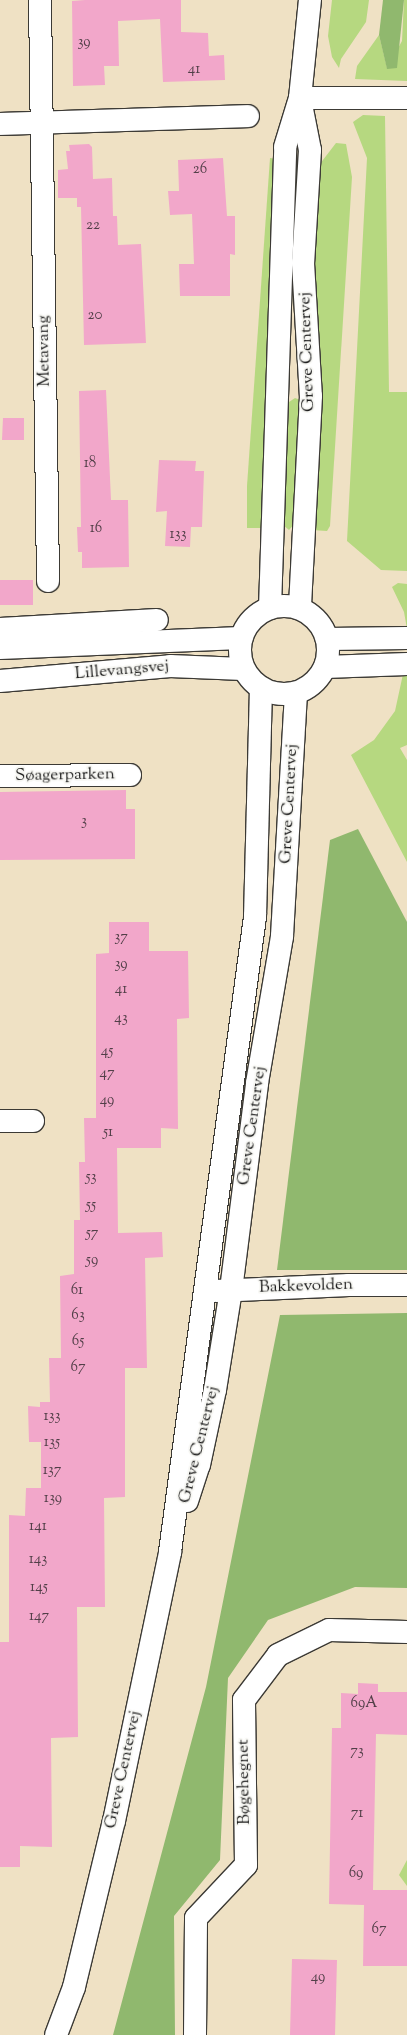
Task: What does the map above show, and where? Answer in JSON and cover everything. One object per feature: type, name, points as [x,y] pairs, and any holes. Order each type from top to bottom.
[{"type":"street","name":"Metavang","points":[[40,0],[48,581]]},
{"type":"street","name":"Greve Centervej","points":[[270,608],[284,147],[300,98],[310,0]]},
{"type":"street","points":[[300,98],[407,98]]},
{"type":"street","name":"Greve Centervej","points":[[300,98],[310,150],[303,263],[311,396],[300,608]]},
{"type":"street","points":[[0,124],[248,116]]},
{"type":"street","points":[[285,605],[300,608],[312,616],[321,626],[327,639],[328,653],[325,667],[318,679],[296,693],[272,693],[261,688],[251,680],[243,669],[239,654],[241,638],[247,625],[257,614],[270,608],[285,605]]},
{"type":"street","points":[[0,629],[157,620]]},
{"type":"street","name":"Lillevangsvej","points":[[0,648],[241,638]]},
{"type":"street","points":[[327,639],[407,638]]},
{"type":"street","points":[[325,667],[407,664]]},
{"type":"street","name":"Lillevangsvej","points":[[0,681],[170,666],[243,669]]},
{"type":"street","name":"Greve Centervej","points":[[68,2035],[74,1987],[114,1821],[170,1552],[255,917],[261,688]]},
{"type":"street","name":"Greve Centervej","points":[[170,1552],[199,1464],[215,1390],[231,1290],[257,1083],[282,936],[296,693]]},
{"type":"street","name":"Søagerparken","points":[[0,776],[130,775]]},
{"type":"street","points":[[0,1121],[33,1121]]},
{"type":"street","name":"Bakkevolden","points":[[205,1291],[349,1285],[407,1285]]},
{"type":"street","name":"Bøgehegnet","points":[[196,2035],[196,1918],[246,1865],[244,1700],[278,1655],[329,1630],[407,1632]]},
{"type":"street","name":"Greve Centervej","points":[[56,2035],[74,1987]]},
{"type":"green space","points":[[332,0],[369,0],[366,22],[341,59],[339,68],[332,57],[328,36]]},
{"type":"green space","points":[[383,0],[404,0],[397,68],[387,69],[379,35]]},
{"type":"green space","points":[[404,0],[407,0],[407,81],[355,79],[357,66],[379,35],[387,68],[402,41]]},
{"type":"green space","points":[[363,115],[385,116],[389,392],[407,392],[407,571],[381,570],[347,541],[367,158],[353,122]]},
{"type":"green space","points":[[336,143],[346,144],[352,177],[330,526],[327,531],[311,530],[311,281],[316,169]]},
{"type":"green space","points":[[270,158],[277,159],[268,528],[247,528],[247,486]]},
{"type":"green space","points":[[295,398],[303,401],[296,522],[289,530],[283,525],[289,402]]},
{"type":"green space","points":[[398,583],[407,584],[407,629],[404,612],[392,587]]},
{"type":"green space","points":[[403,674],[407,674],[407,745],[400,748],[407,760],[407,862],[351,755],[374,740],[395,711]]},
{"type":"green space","points":[[358,829],[407,922],[407,1270],[277,1270],[330,840]]},
{"type":"green space","points":[[407,1313],[407,1588],[355,1587],[268,1620],[228,1678],[220,1860],[174,1916],[175,2035],[113,2035],[206,1687],[280,1315]]},
{"type":"green space","points":[[407,1860],[407,1886],[399,1875]]},
{"type":"building","points":[[181,0],[181,32],[208,33],[209,56],[224,55],[225,80],[163,82],[160,19],[118,21],[119,66],[104,66],[105,85],[73,86],[72,1]]},
{"type":"building","points":[[89,144],[92,147],[93,179],[112,178],[113,216],[117,216],[118,245],[141,244],[146,343],[84,345],[81,207],[77,207],[77,198],[58,198],[58,170],[68,169],[66,151],[70,151],[69,145]]},
{"type":"building","points":[[223,158],[227,216],[235,216],[235,255],[230,254],[230,296],[180,296],[179,264],[194,264],[192,214],[170,215],[168,191],[179,191],[178,160]]},
{"type":"building","points":[[106,390],[111,500],[128,500],[129,567],[82,568],[82,552],[78,552],[77,527],[81,527],[79,391]]},
{"type":"building","points":[[3,418],[24,418],[24,440],[2,440]]},
{"type":"building","points":[[159,460],[196,461],[195,471],[204,471],[202,527],[191,527],[190,547],[165,546],[167,511],[156,512]]},
{"type":"building","points":[[0,580],[33,580],[33,605],[0,605]]},
{"type":"building","points":[[126,790],[126,809],[135,809],[135,859],[0,860],[0,792]]},
{"type":"building","points":[[109,922],[149,922],[149,951],[188,951],[189,1018],[177,1019],[178,1129],[161,1128],[161,1148],[117,1148],[118,1233],[162,1232],[163,1257],[145,1258],[147,1368],[125,1368],[125,1497],[104,1498],[105,1607],[77,1607],[78,1737],[51,1738],[52,1847],[20,1846],[20,1867],[0,1867],[0,1642],[9,1642],[9,1515],[25,1516],[26,1488],[41,1488],[41,1442],[29,1442],[28,1406],[40,1407],[40,1402],[50,1402],[49,1358],[61,1358],[60,1276],[74,1274],[74,1220],[80,1220],[79,1162],[85,1162],[84,1118],[96,1118],[96,954],[109,953]]},
{"type":"building","points":[[358,1683],[378,1684],[378,1692],[407,1692],[407,1735],[376,1734],[373,1890],[407,1890],[407,1966],[363,1966],[364,1905],[329,1904],[332,1728],[341,1728],[341,1693],[358,1694]]},
{"type":"building","points":[[292,1959],[337,1960],[335,2035],[290,2035]]}]
